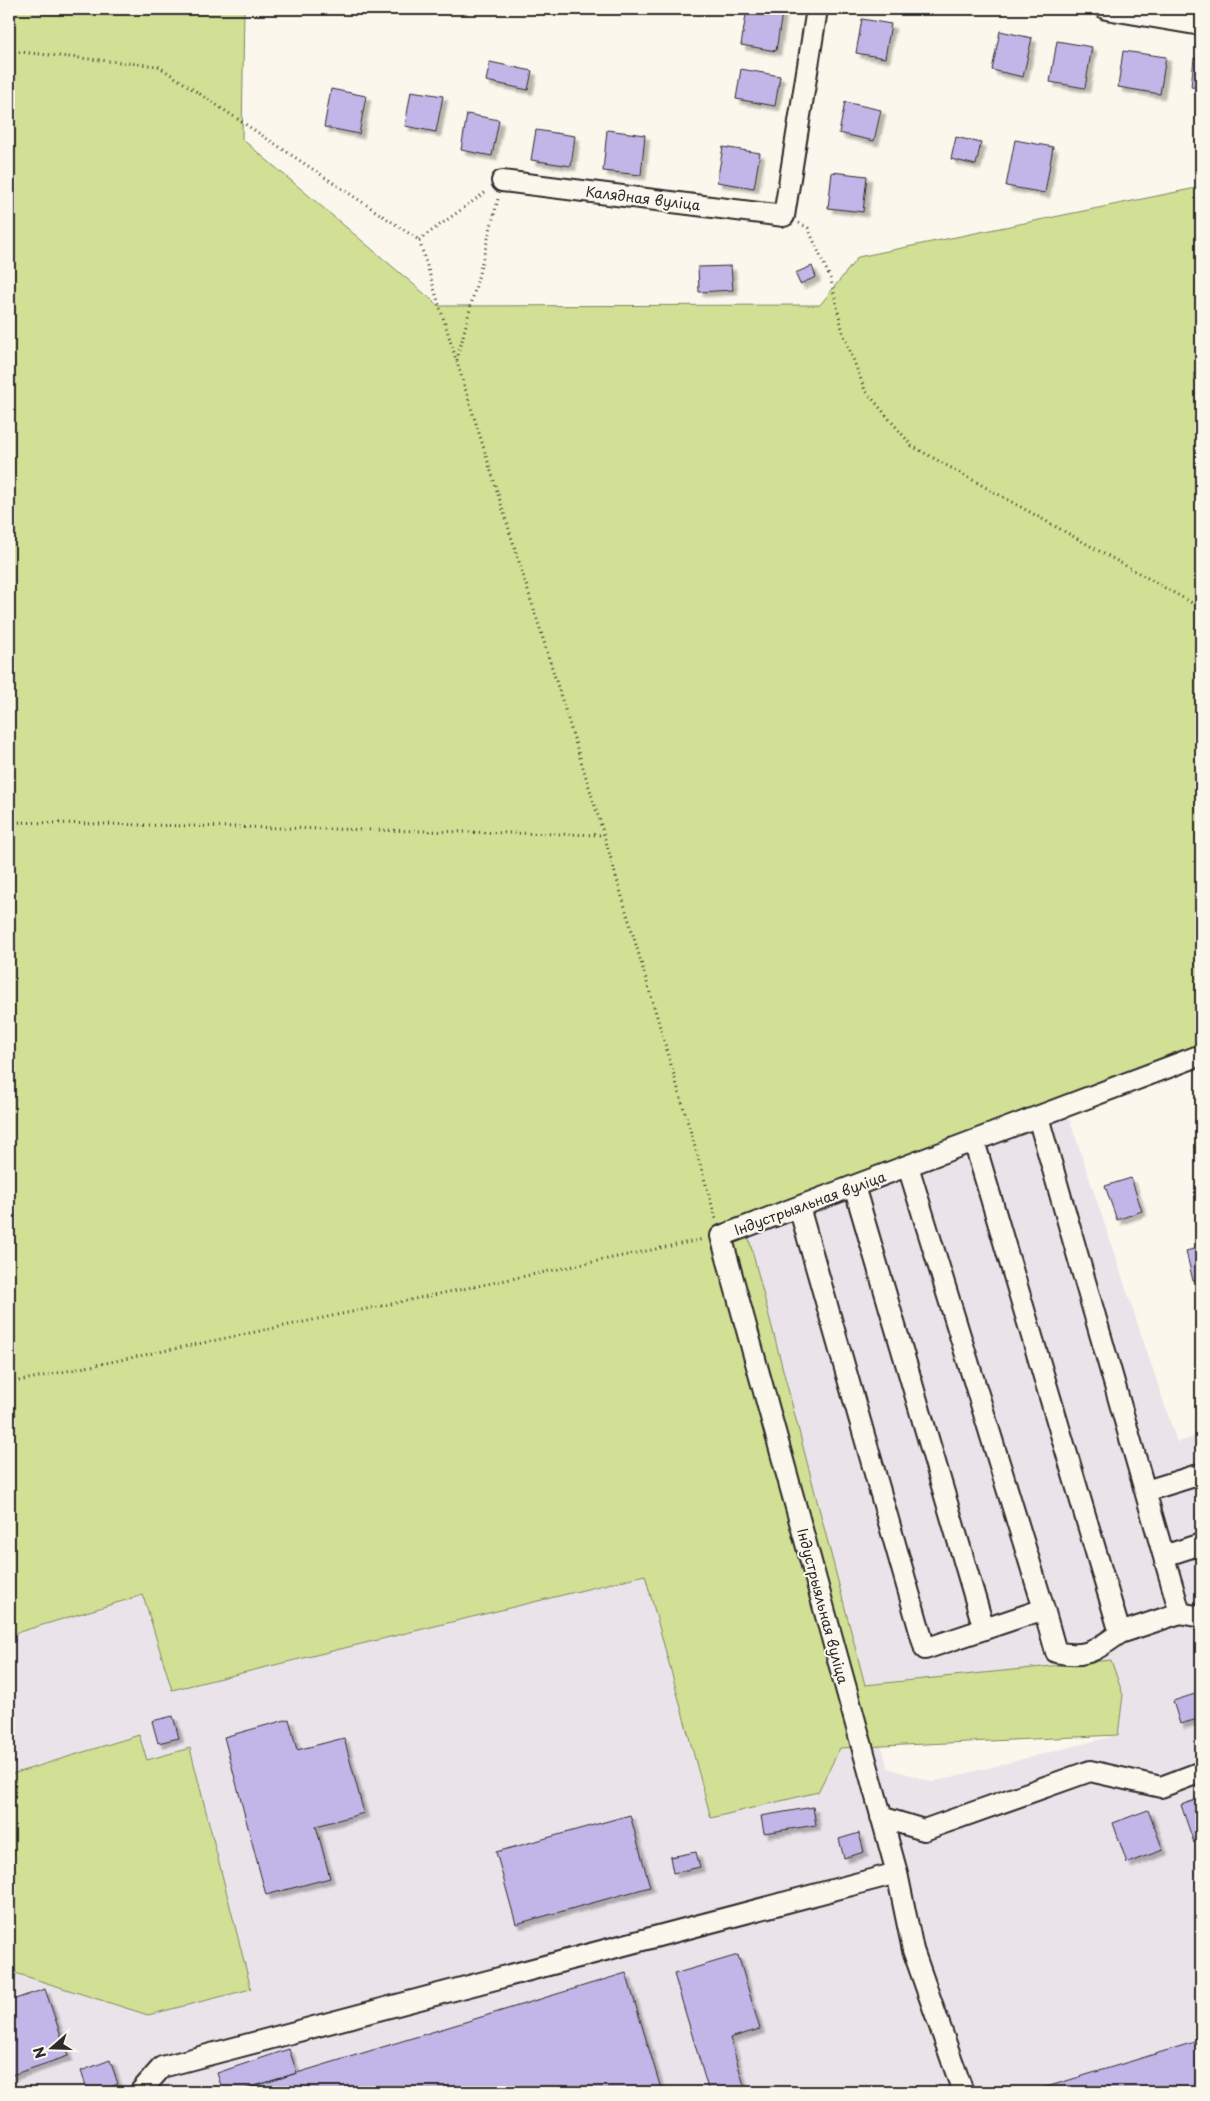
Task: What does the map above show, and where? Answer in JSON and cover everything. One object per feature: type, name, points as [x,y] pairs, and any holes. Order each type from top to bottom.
[{"type":"street","points":[[784,216],[816,9]]},
{"type":"street","points":[[1106,9],[1201,25]]},
{"type":"street","name":"Калядная вуліца","points":[[502,181],[784,216]]},
{"type":"street","name":"Індустрыяльная вуліца","points":[[963,2092],[913,1950],[897,1872],[720,1236],[1038,1118],[1201,1055]]},
{"type":"street","points":[[1038,1118],[1180,1612]]},
{"type":"street","points":[[974,1141],[1120,1633]]},
{"type":"street","points":[[908,1166],[1056,1652],[1073,1656],[1097,1650],[1120,1633],[1180,1612],[1196,1616],[1201,1614]]},
{"type":"street","points":[[854,1186],[984,1629]]},
{"type":"street","points":[[799,1207],[925,1649],[1044,1609]]},
{"type":"street","points":[[1146,1492],[1201,1474]]},
{"type":"street","points":[[1164,1556],[1201,1544]]},
{"type":"street","points":[[881,1817],[924,1830],[1090,1771],[1161,1786],[1201,1772]]},
{"type":"street","points":[[140,2092],[162,2067],[897,1872]]},
{"type":"path","points":[[9,51],[158,66],[419,240],[604,835],[720,1236],[9,1383]]},
{"type":"path","points":[[419,240],[502,181]]},
{"type":"path","points":[[457,360],[502,181]]},
{"type":"path","points":[[784,216],[808,228],[831,280],[843,333],[865,390],[912,446],[1201,608]]},
{"type":"path","points":[[9,822],[604,835]]},
{"type":"shaded area","points":[[1064,1102],[1177,1442],[1201,1435],[1201,2092],[9,2092],[9,1971],[148,2015],[251,1989],[147,1760],[140,1735],[9,1775],[9,1635],[143,1595],[172,1690],[645,1575],[711,1817],[865,1685],[747,1231]],"holes":[[[1111,1660],[1123,1695],[1118,1735],[932,1782],[888,1768],[865,1686]]]},
{"type":"green space","points":[[9,9],[244,9],[242,139],[439,306],[820,305],[858,257],[1201,187],[1201,1052],[747,1231],[865,1685],[1111,1660],[1123,1695],[1118,1735],[840,1748],[818,1792],[711,1818],[645,1575],[172,1690],[143,1595],[9,1635]]},
{"type":"green space","points":[[139,1735],[147,1760],[190,1748],[251,1989],[148,2015],[9,1971],[9,1775]]},
{"type":"building","points":[[747,9],[782,13],[776,51],[741,45]]},
{"type":"building","points":[[862,19],[891,24],[885,58],[856,53]]},
{"type":"building","points":[[1000,31],[1032,38],[1023,77],[992,70]]},
{"type":"building","points":[[1057,41],[1092,47],[1085,88],[1050,82]]},
{"type":"building","points":[[1123,51],[1166,57],[1160,94],[1118,87]]},
{"type":"building","points":[[1194,58],[1201,59],[1201,88],[1191,87]]},
{"type":"building","points":[[490,62],[532,71],[528,90],[486,81]]},
{"type":"building","points":[[741,69],[780,76],[775,106],[736,99]]},
{"type":"building","points":[[331,89],[366,96],[359,134],[324,127]]},
{"type":"building","points":[[411,91],[443,96],[436,132],[405,126]]},
{"type":"building","points":[[845,102],[881,110],[874,141],[839,133]]},
{"type":"building","points":[[467,114],[499,120],[492,156],[461,150]]},
{"type":"building","points":[[536,130],[575,136],[571,166],[531,160]]},
{"type":"building","points":[[607,130],[645,135],[641,175],[603,171]]},
{"type":"building","points":[[956,137],[981,143],[976,165],[951,159]]},
{"type":"building","points":[[1015,140],[1053,147],[1045,193],[1006,186]]},
{"type":"building","points":[[723,147],[760,153],[754,188],[717,182]]},
{"type":"building","points":[[832,172],[867,176],[863,212],[828,208]]},
{"type":"building","points":[[731,266],[733,290],[699,292],[698,267]]},
{"type":"building","points":[[812,266],[816,277],[800,284],[795,273]]},
{"type":"building","points":[[1131,1178],[1142,1211],[1117,1220],[1105,1186]]},
{"type":"building","points":[[1201,1247],[1201,1279],[1193,1281],[1186,1251]]},
{"type":"building","points":[[1201,1692],[1201,1718],[1180,1724],[1173,1701]]},
{"type":"building","points":[[173,1716],[179,1738],[158,1743],[152,1721]]},
{"type":"building","points":[[289,1719],[297,1750],[344,1738],[364,1813],[316,1826],[330,1878],[266,1895],[224,1737]]},
{"type":"building","points":[[1201,1798],[1201,1841],[1194,1843],[1181,1805]]},
{"type":"building","points":[[813,1807],[816,1825],[764,1833],[761,1816]]},
{"type":"building","points":[[1148,1810],[1163,1850],[1127,1863],[1113,1823]]},
{"type":"building","points":[[630,1815],[650,1887],[516,1924],[496,1852]]},
{"type":"building","points":[[859,1833],[864,1852],[844,1858],[839,1839]]},
{"type":"building","points":[[696,1852],[700,1867],[673,1873],[670,1857]]},
{"type":"building","points":[[738,1955],[760,2029],[730,2038],[746,2092],[709,2092],[674,1974]]},
{"type":"building","points":[[626,1973],[662,2092],[236,2092],[297,2073]]},
{"type":"building","points":[[45,1989],[68,2056],[9,2076],[9,2001]]},
{"type":"building","points":[[1201,2040],[1201,2092],[1030,2092]]},
{"type":"building","points":[[289,2049],[297,2073],[236,2092],[223,2092],[217,2073]]},
{"type":"building","points":[[110,2060],[118,2084],[96,2092],[88,2092],[81,2071]]}]
